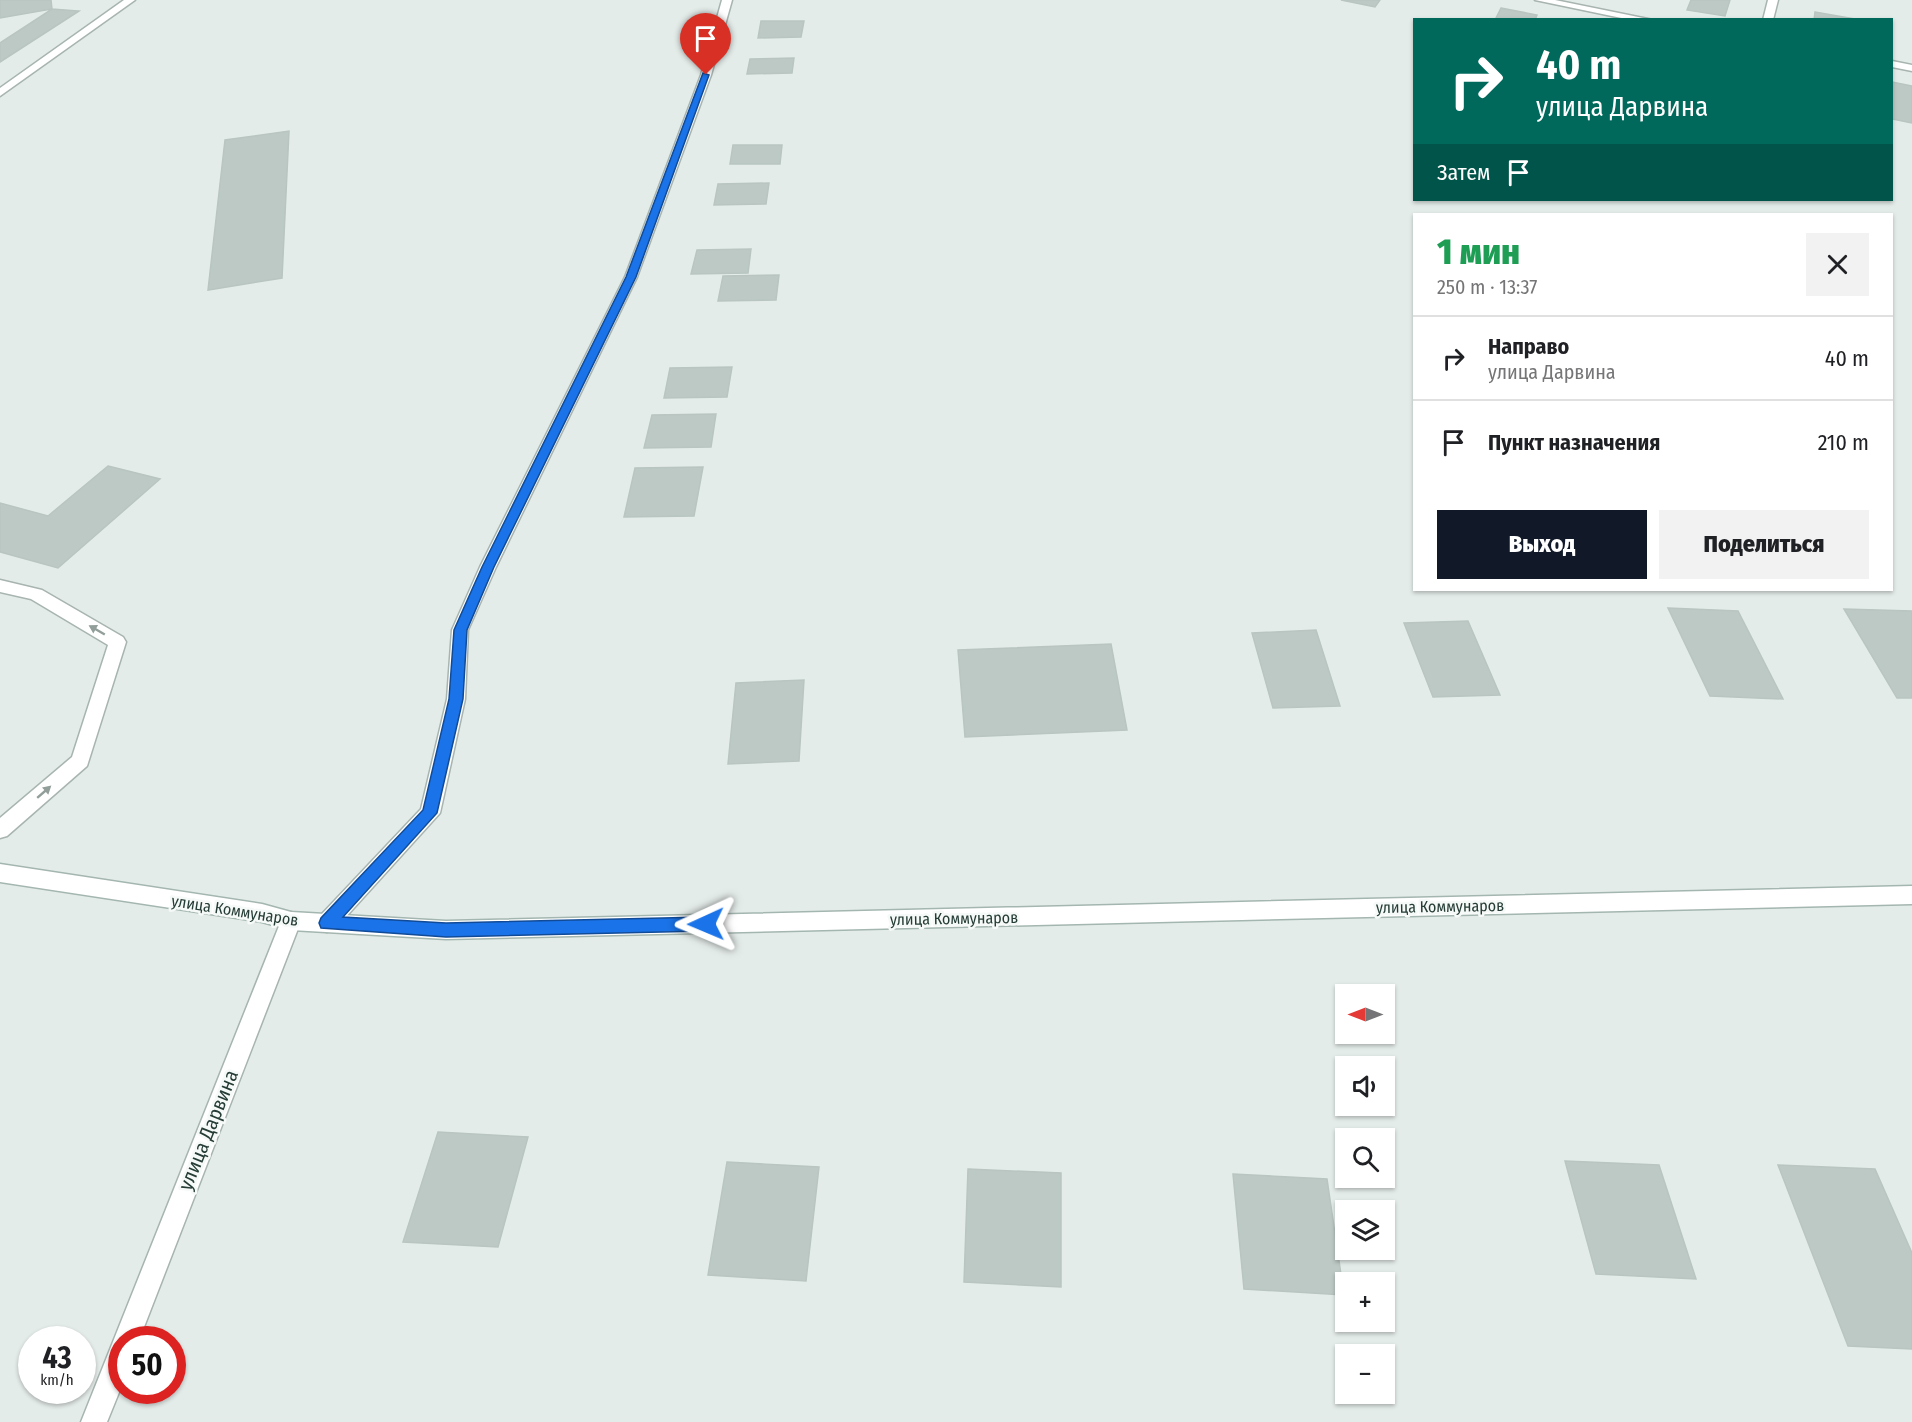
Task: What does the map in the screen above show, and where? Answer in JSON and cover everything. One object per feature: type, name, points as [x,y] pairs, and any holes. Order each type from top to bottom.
[{"type":"street","points":[[0,93],[130,0]]},
{"type":"street","points":[[327,923],[430,813],[456,699],[460,630],[488,567],[631,277],[706,75],[727,0]]},
{"type":"street","points":[[1540,0],[1638,18]]},
{"type":"street","points":[[1768,18],[1773,0]]},
{"type":"street","points":[[1893,64],[1912,68]]},
{"type":"street","points":[[0,586],[36,594],[117,642],[80,761],[0,830]]},
{"type":"street","name":"улица Коммунаров","points":[[0,873],[262,913],[291,921],[446,930],[1912,895]]},
{"type":"street","name":"улица Дарвина","points":[[132,1326],[291,921]]},
{"type":"street","points":[[94,1422],[108,1386]]},
{"type":"building","points":[[0,0],[51,0],[52,9],[0,18]]},
{"type":"building","points":[[1341,0],[1380,0],[1375,7]]},
{"type":"building","points":[[1691,0],[1730,0],[1725,16],[1687,10]]},
{"type":"building","points":[[1501,8],[1537,15],[1536,18],[1496,18]]},
{"type":"building","points":[[52,9],[79,11],[0,62],[0,43]]},
{"type":"building","points":[[1815,12],[1849,18],[1814,18]]},
{"type":"building","points":[[761,21],[804,21],[801,37],[758,38]]},
{"type":"building","points":[[794,58],[792,73],[747,74],[750,59]]},
{"type":"building","points":[[1893,82],[1912,86],[1912,123],[1893,119]]},
{"type":"building","points":[[289,131],[282,278],[208,290],[225,140]]},
{"type":"building","points":[[733,145],[782,145],[780,164],[730,164]]},
{"type":"building","points":[[769,183],[766,204],[714,205],[718,184]]},
{"type":"building","points":[[751,249],[748,273],[691,274],[697,250]]},
{"type":"building","points":[[779,275],[776,300],[718,301],[723,276]]},
{"type":"building","points":[[732,367],[727,397],[664,398],[670,368]]},
{"type":"building","points":[[716,414],[711,447],[644,448],[652,415]]},
{"type":"building","points":[[108,466],[160,479],[58,568],[0,552],[0,503],[48,516]]},
{"type":"building","points":[[703,467],[694,516],[624,517],[635,468]]},
{"type":"building","points":[[1668,608],[1738,611],[1783,699],[1710,696]]},
{"type":"building","points":[[1844,609],[1912,611],[1912,698],[1897,698]]},
{"type":"building","points":[[1468,621],[1500,695],[1433,697],[1404,623]]},
{"type":"building","points":[[1316,630],[1340,706],[1273,708],[1252,633]]},
{"type":"building","points":[[1111,644],[1127,730],[965,737],[958,650]]},
{"type":"building","points":[[804,680],[799,761],[728,764],[736,683]]},
{"type":"building","points":[[438,1132],[528,1137],[498,1247],[403,1242]]},
{"type":"building","points":[[1565,1161],[1659,1165],[1696,1279],[1596,1274]]},
{"type":"building","points":[[727,1162],[819,1167],[806,1281],[708,1275]]},
{"type":"building","points":[[1778,1165],[1875,1169],[1912,1253],[1912,1349],[1848,1346]]},
{"type":"building","points":[[968,1169],[1061,1173],[1061,1287],[964,1282]]},
{"type":"building","points":[[1233,1174],[1327,1179],[1335,1234],[1335,1260],[1339,1260],[1341,1272],[1335,1272],[1335,1294],[1244,1289]]},
{"type":"route","points":[[706,75],[631,277],[488,567],[460,630],[456,699],[430,813],[327,923],[409,930],[706,924]]}]
